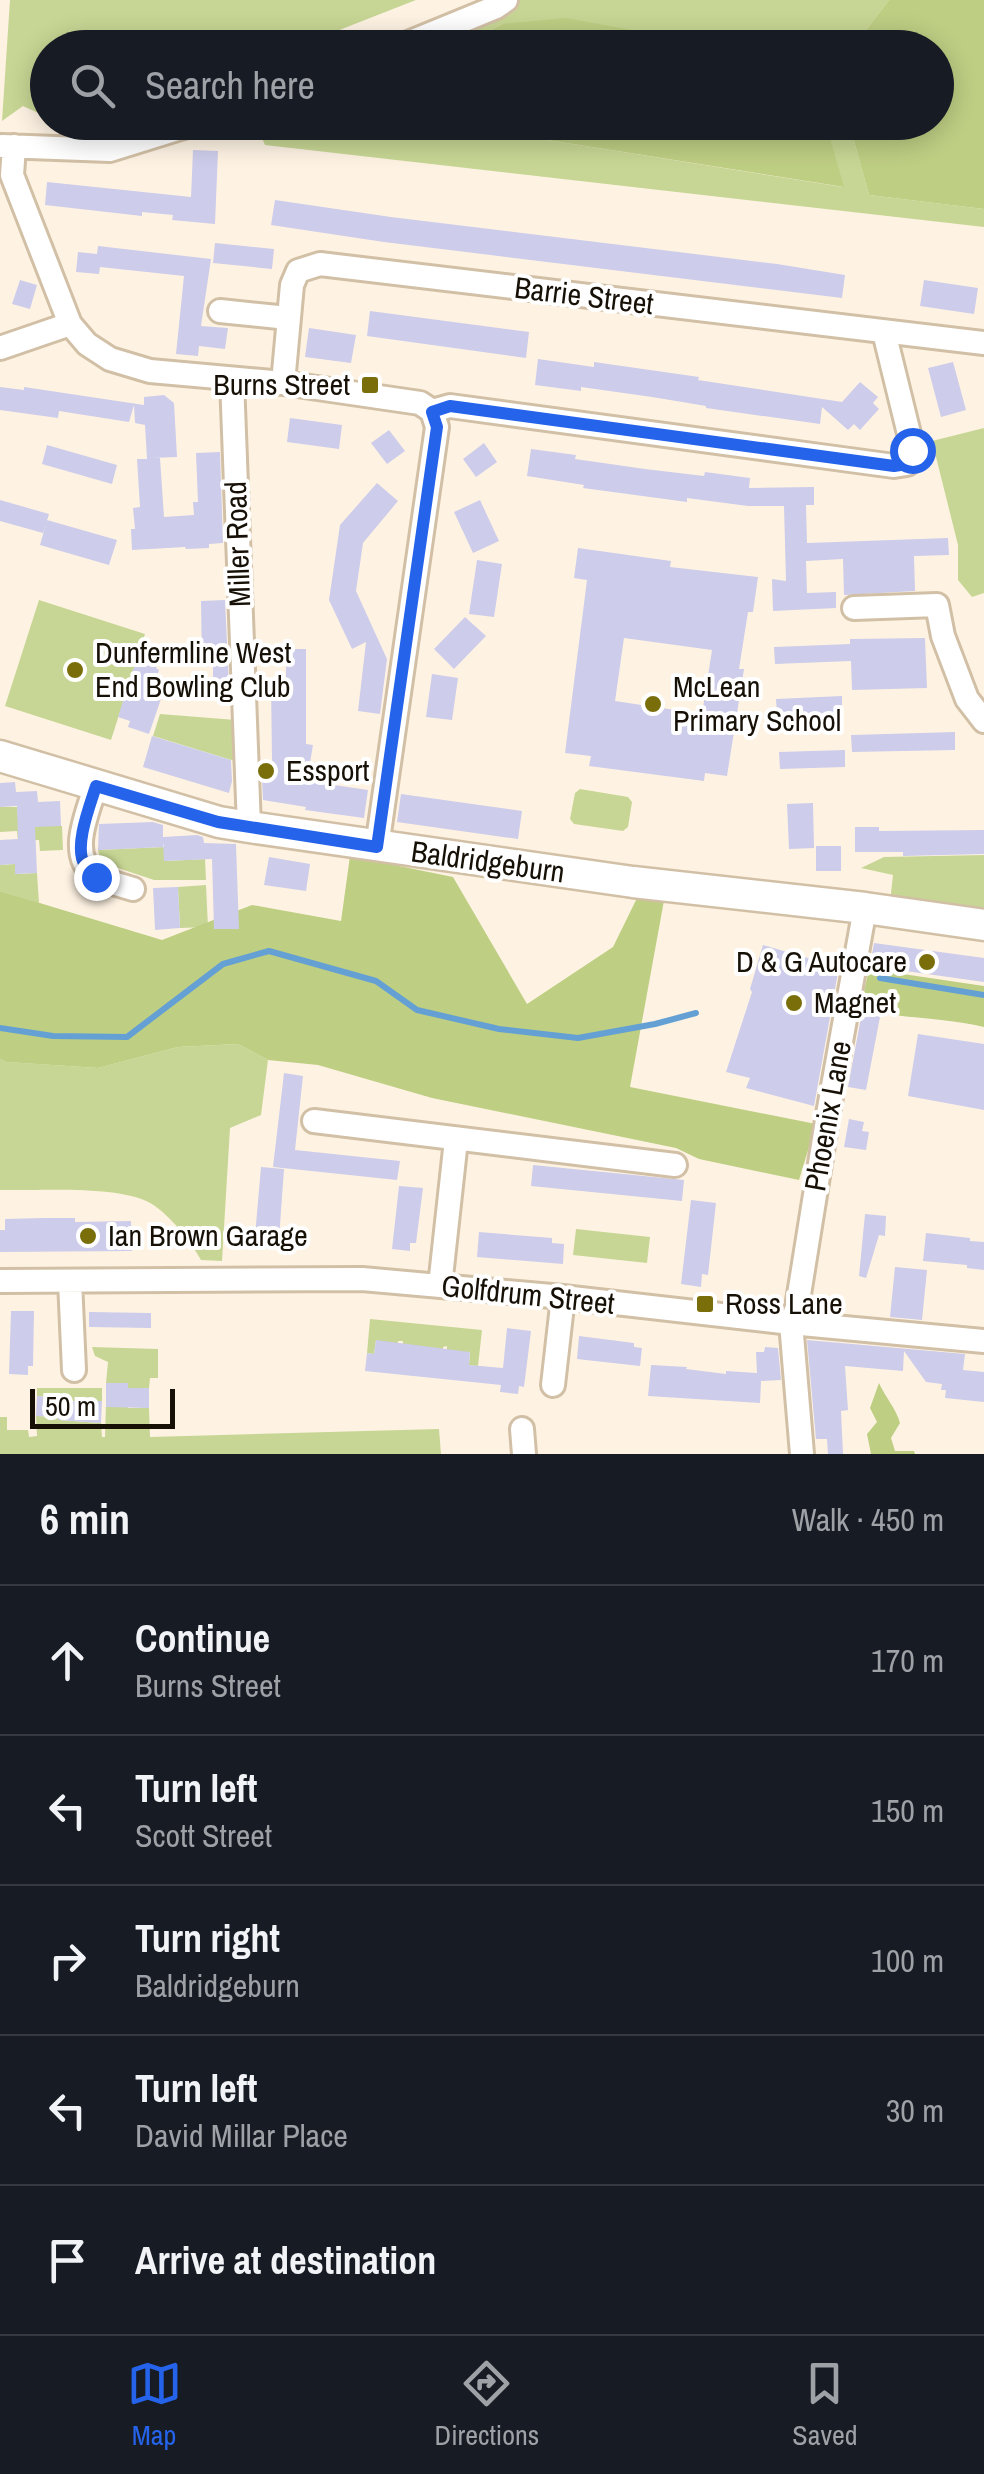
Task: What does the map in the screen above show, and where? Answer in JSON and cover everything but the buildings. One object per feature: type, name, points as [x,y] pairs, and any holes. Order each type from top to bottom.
[{"type":"main road","name":"Baldridgeburn","points":[[0,756],[218,822],[632,882],[984,924]]},
{"type":"street","points":[[440,30],[506,0]]},
{"type":"street","points":[[142,140],[110,150],[7,146],[12,175],[70,324],[87,344],[110,359],[150,371],[282,383],[420,403],[432,412],[437,427],[377,847]]},
{"type":"street","name":"Barrie Street","points":[[282,383],[292,285],[298,271],[320,264],[984,343]]},
{"type":"street","points":[[220,311],[288,318]]},
{"type":"street","points":[[0,348],[70,324]]},
{"type":"street","points":[[432,412],[450,406],[894,466],[907,464],[912,450],[884,332]]},
{"type":"street","name":"Miller Road","points":[[232,380],[248,827]]},
{"type":"street","points":[[854,608],[937,605],[967,699],[982,713]]},
{"type":"street","points":[[96,786],[80,850],[83,863],[96,877],[133,889]]},
{"type":"street","name":"Phoenix Lane","points":[[791,1323],[797,1307],[866,908]]},
{"type":"street","points":[[314,1121],[676,1165]]},
{"type":"street","points":[[440,1286],[456,1140]]},
{"type":"street","name":"Golfdrum Street","points":[[0,1281],[345,1279],[563,1297],[984,1341]]},
{"type":"street","points":[[70,1280],[74,1370]]},
{"type":"street","points":[[554,1385],[563,1297]]},
{"type":"street","points":[[791,1323],[802,1454]]},
{"type":"street","points":[[522,1429],[524,1454]]},
{"type":"green space","points":[[10,0],[416,0],[339,30],[30,30],[30,109],[23,106],[2,121]]},
{"type":"green space","points":[[506,0],[889,0],[866,30],[560,30],[502,24],[491,30],[437,30]]},
{"type":"green space","points":[[889,0],[984,0],[984,209],[869,195],[854,140],[954,140],[954,30],[866,30]]},
{"type":"green space","points":[[566,18],[632,30],[491,30],[502,24]]},
{"type":"green space","points":[[263,140],[547,140],[843,187],[831,140],[854,140],[869,195],[984,209],[984,227],[265,145]]},
{"type":"green space","points":[[547,140],[831,140],[844,187]]},
{"type":"green space","points":[[984,428],[984,593],[972,597],[958,580],[958,545],[932,441]]},
{"type":"green space","name":"Dunfermline West End Bowling Club","points":[[39,600],[145,634],[111,740],[5,706]]},
{"type":"green space","points":[[160,714],[236,720],[238,762],[153,736]]},
{"type":"green space","points":[[580,789],[628,797],[632,802],[628,827],[623,831],[574,824],[570,819],[575,793]]},
{"type":"green space","points":[[0,807],[17,807],[18,816],[40,826],[62,826],[63,850],[40,851],[39,840],[18,841],[17,831],[0,832]]},
{"type":"green space","points":[[164,847],[165,861],[205,859],[206,880],[154,880],[106,864],[98,850]]},
{"type":"green space","points":[[984,855],[984,925],[889,911],[893,875],[861,868],[884,857]]},
{"type":"green space","points":[[350,856],[453,877],[527,1004],[613,947],[639,894],[665,895],[630,1087],[816,1124],[799,1180],[699,1159],[676,1148],[432,1098],[318,1065],[268,1060],[238,1044],[178,1047],[98,1068],[0,1059],[0,891],[162,940],[252,905],[341,921]]},
{"type":"green space","points":[[15,864],[16,874],[37,873],[39,903],[0,891],[0,865]]},
{"type":"green space","points":[[206,885],[208,927],[180,928],[178,887]]},
{"type":"green space","points":[[869,969],[984,986],[984,1027],[860,1009]]},
{"type":"green space","points":[[238,1044],[268,1060],[261,1115],[230,1128],[222,1261],[201,1260],[169,1218],[142,1199],[103,1192],[0,1190],[0,1059],[98,1068],[178,1047]]},
{"type":"green space","points":[[576,1229],[650,1237],[647,1263],[573,1255]]},
{"type":"green space","points":[[370,1319],[482,1330],[478,1366],[469,1365],[470,1352],[446,1359],[447,1346],[443,1347],[442,1359],[402,1354],[403,1341],[398,1341],[397,1353],[376,1340],[374,1354],[367,1353]]},
{"type":"green space","points":[[92,1347],[158,1349],[158,1378],[150,1378],[149,1388],[106,1383],[108,1362],[95,1356]]},
{"type":"green space","points":[[879,1383],[900,1423],[891,1438],[895,1451],[915,1454],[871,1454],[867,1434],[877,1422],[870,1408]]},
{"type":"green space","points":[[37,1388],[102,1388],[102,1403],[58,1401],[58,1397],[37,1396]]},
{"type":"green space","points":[[106,1403],[149,1408],[150,1437],[439,1429],[441,1454],[0,1454],[0,1417],[7,1417],[7,1430],[28,1430],[29,1437],[37,1436],[36,1416],[101,1423],[105,1437]]},
{"type":"waterway","points":[[0,1028],[53,1036],[127,1037],[223,964],[269,951],[376,981],[417,1010],[499,1029],[578,1038],[696,1013]]},
{"type":"waterway","points":[[880,978],[984,995]]},
{"type":"place","name":"Burns Street","points":[[370,385]]},
{"type":"place","name":"Dunfermline West End Bowling Club","points":[[75,670]]},
{"type":"place","name":"McLean Primary School","points":[[653,704]]},
{"type":"place","name":"Essport","points":[[266,771]]},
{"type":"place","name":"D & G Autocare","points":[[927,962]]},
{"type":"place","name":"Magnet","points":[[794,1003]]},
{"type":"place","name":"Ian Brown Garage","points":[[88,1236]]},
{"type":"place","name":"Ross Lane","points":[[705,1304]]},
{"type":"route","points":[[96,877],[83,863],[80,850],[96,786],[218,822],[377,847],[437,427],[432,412],[450,406],[894,466],[907,464],[912,450]]}]
